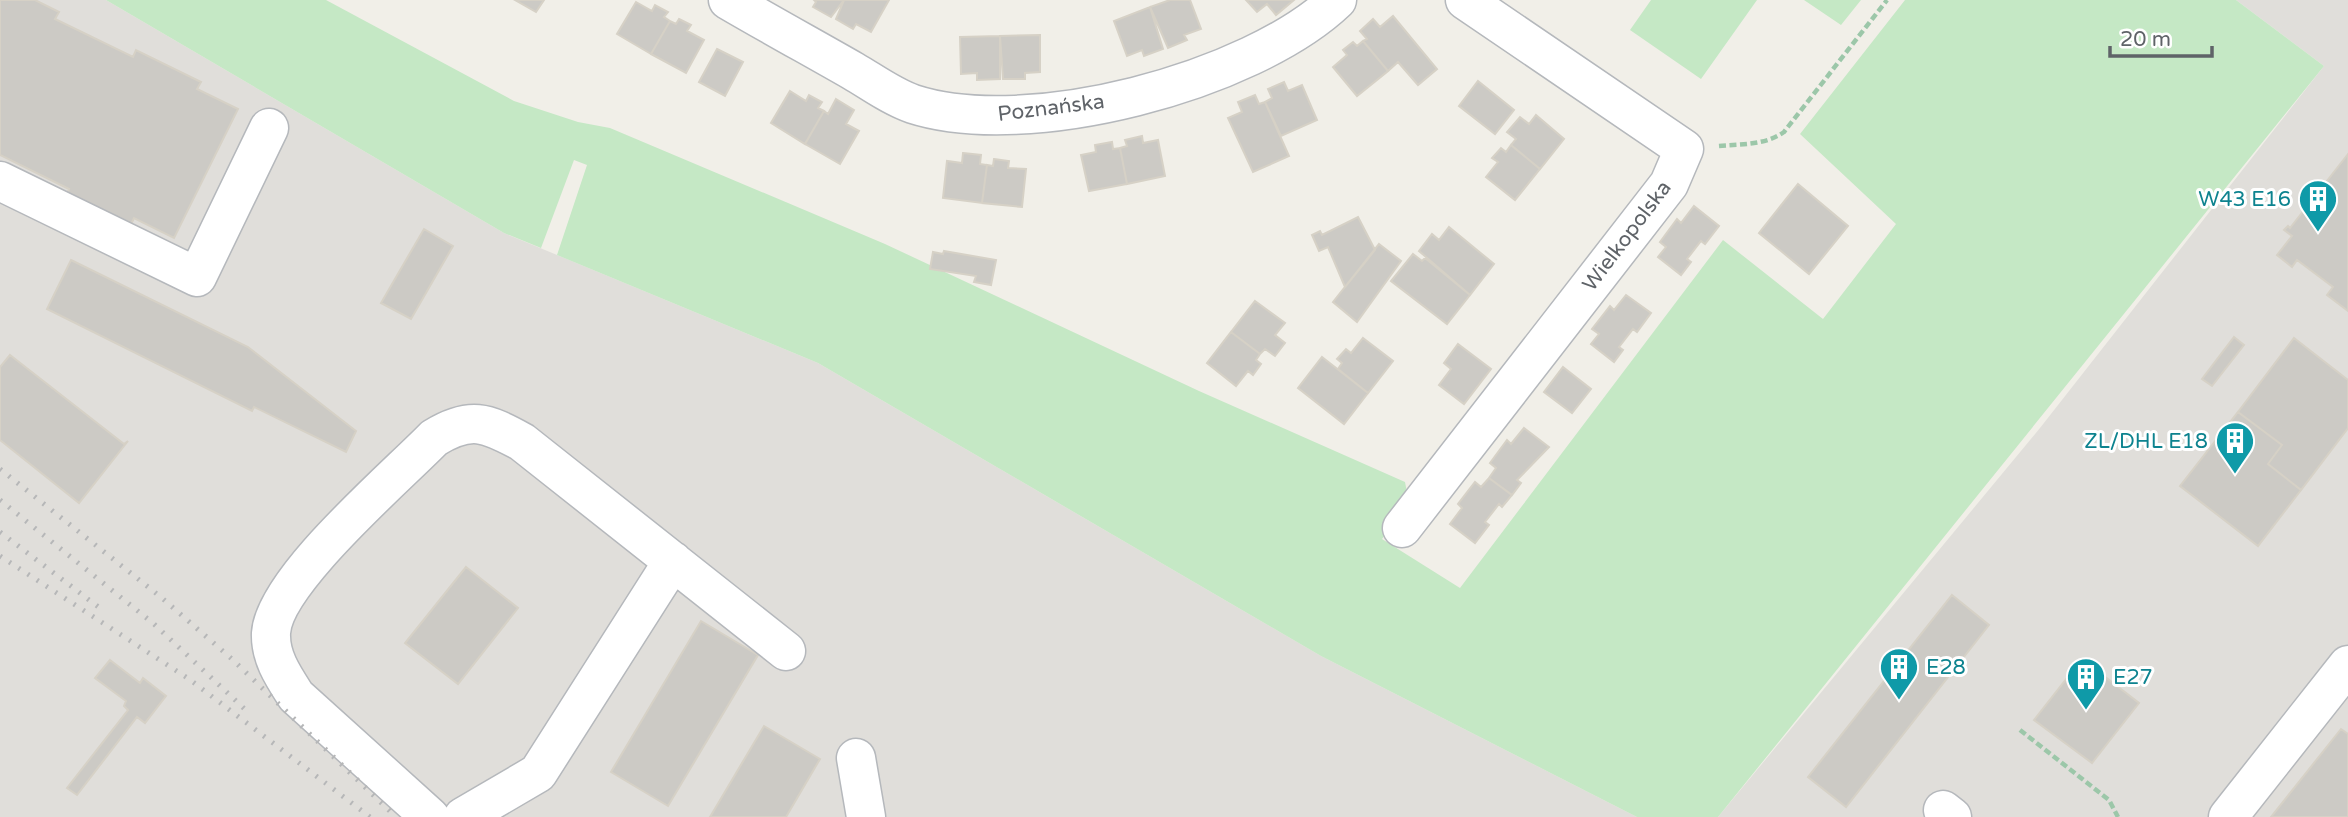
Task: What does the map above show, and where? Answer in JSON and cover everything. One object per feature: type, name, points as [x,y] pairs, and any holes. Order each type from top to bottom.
[{"type":"street","name":"Poznańska","points":[[728,0],[909,103],[969,115],[1016,117],[1081,108],[1170,87],[1254,57],[1315,21],[1336,0]]},
{"type":"street","points":[[1465,0],[1684,149]]},
{"type":"street","points":[[0,181],[197,277],[269,128]]},
{"type":"street","name":"Wielkopolska","points":[[1402,528],[1669,184],[1684,149]]},
{"type":"street","points":[[430,817],[296,696],[279,672],[271,632],[275,612],[298,575],[434,439],[463,424],[478,423],[522,442],[786,651]]},
{"type":"street","points":[[463,817],[538,773],[673,561]]},
{"type":"street","points":[[2228,817],[2348,665]]},
{"type":"street","points":[[856,758],[866,817]]},
{"type":"path","points":[[1684,149],[1761,142],[1774,139],[1784,132],[1887,0]]},
{"type":"path","points":[[2020,730],[2109,800],[2118,817]]},
{"type":"shaded area","points":[[0,0],[106,0],[504,233],[818,363],[1321,656],[1637,817],[0,817]]},
{"type":"shaded area","points":[[2236,0],[2348,0],[2348,817],[1718,817],[2040,428],[2324,66]]},
{"type":"green space","points":[[106,0],[326,0],[514,101],[578,122],[610,128],[885,244],[1199,391],[1405,482],[1409,503],[1382,539],[1460,588],[1723,240],[1823,319],[1896,224],[1800,134],[1905,0],[2236,0],[2324,66],[1718,817],[1637,817],[1321,656],[818,363],[557,255],[587,165],[574,160],[541,248],[504,233]]},
{"type":"green space","points":[[1651,0],[1757,0],[1701,79],[1630,30]]},
{"type":"green space","points":[[1804,0],[1861,0],[1841,25]]},
{"type":"building","points":[[0,0],[35,0],[59,12],[55,19],[133,57],[136,50],[201,82],[197,89],[238,109],[174,238],[134,218],[127,233],[62,202],[69,189],[0,155]]},
{"type":"building","points":[[515,0],[544,0],[536,12]]},
{"type":"building","points":[[814,0],[844,0],[831,17],[813,7],[816,2]]},
{"type":"building","points":[[844,0],[889,0],[871,32],[856,24],[853,29],[836,19]]},
{"type":"building","points":[[1170,0],[1190,0],[1201,29],[1184,35],[1187,40],[1168,48],[1150,7]]},
{"type":"building","points":[[1246,0],[1294,0],[1276,15],[1267,4],[1257,12]]},
{"type":"building","points":[[636,2],[652,11],[655,5],[668,12],[664,17],[670,21],[651,54],[617,34]]},
{"type":"building","points":[[1150,7],[1163,49],[1144,56],[1142,50],[1127,56],[1114,21]]},
{"type":"building","points":[[1393,16],[1437,69],[1418,85],[1398,62],[1388,71],[1363,41],[1367,39],[1360,31],[1373,19],[1380,27]]},
{"type":"building","points":[[679,19],[691,25],[687,31],[704,40],[686,73],[651,54],[670,21],[676,24]]},
{"type":"building","points":[[1040,35],[1040,72],[1025,73],[1025,79],[1003,79],[1000,36]]},
{"type":"building","points":[[1000,36],[1000,79],[977,80],[977,73],[961,74],[960,37]]},
{"type":"building","points":[[1363,41],[1388,71],[1357,96],[1333,67],[1347,55],[1343,50],[1353,42],[1357,46]]},
{"type":"building","points":[[717,49],[743,62],[725,96],[699,82]]},
{"type":"building","points":[[1478,81],[1514,110],[1495,134],[1459,106]]},
{"type":"building","points":[[1284,82],[1288,91],[1302,85],[1317,120],[1281,136],[1265,102],[1272,98],[1268,89]]},
{"type":"building","points":[[790,91],[806,101],[809,95],[822,102],[818,108],[824,111],[805,144],[771,123]]},
{"type":"building","points":[[1255,95],[1259,104],[1265,102],[1289,156],[1253,172],[1228,118],[1242,112],[1238,102]]},
{"type":"building","points":[[836,99],[854,110],[846,124],[859,131],[840,164],[805,144],[824,111],[828,114]]},
{"type":"building","points":[[1536,115],[1564,139],[1540,169],[1511,145],[1516,139],[1507,132],[1520,117],[1529,124]]},
{"type":"building","points":[[1142,136],[1143,143],[1158,140],[1165,176],[1127,184],[1120,148],[1127,146],[1125,140]]},
{"type":"building","points":[[1112,142],[1113,149],[1120,148],[1127,184],[1089,191],[1081,155],[1096,152],[1095,145]]},
{"type":"building","points":[[1511,145],[1540,169],[1515,200],[1486,177],[1498,162],[1492,158],[1501,148],[1506,152]]},
{"type":"building","points":[[963,153],[981,155],[980,164],[987,165],[982,203],[943,198],[947,161],[962,163]]},
{"type":"building","name":"W43 E16","points":[[2348,154],[2348,311],[2327,295],[2333,287],[2297,260],[2292,267],[2277,255],[2292,236],[2284,230],[2288,226],[2290,228]]},
{"type":"building","points":[[994,159],[1009,161],[1008,168],[1026,169],[1022,207],[982,203],[987,165],[993,166]]},
{"type":"building","points":[[1798,184],[1848,226],[1809,274],[1759,233]]},
{"type":"building","points":[[1694,206],[1719,226],[1705,244],[1701,241],[1687,259],[1691,262],[1681,275],[1658,257],[1666,247],[1660,242],[1677,219],[1681,223]]},
{"type":"building","points":[[1358,217],[1375,250],[1345,287],[1328,247],[1319,251],[1312,235],[1320,231],[1322,235]]},
{"type":"building","points":[[1449,227],[1494,264],[1470,295],[1419,251],[1432,234],[1439,240]]},
{"type":"building","points":[[424,229],[453,246],[411,319],[381,303]]},
{"type":"building","points":[[1379,244],[1401,261],[1357,322],[1333,302]]},
{"type":"building","points":[[944,251],[996,260],[991,285],[974,282],[976,276],[930,269],[933,252],[943,254]]},
{"type":"building","points":[[1413,254],[1422,261],[1425,258],[1470,295],[1447,324],[1391,281]]},
{"type":"building","points":[[71,260],[248,347],[356,431],[346,452],[254,407],[252,411],[47,309]]},
{"type":"building","points":[[1626,295],[1651,313],[1637,332],[1633,329],[1619,347],[1623,350],[1614,362],[1591,344],[1599,334],[1592,329],[1610,306],[1614,310]]},
{"type":"building","points":[[1255,301],[1285,323],[1275,335],[1285,343],[1275,356],[1265,349],[1260,354],[1231,332]]},
{"type":"building","points":[[1231,332],[1260,354],[1256,360],[1261,364],[1253,375],[1248,371],[1236,386],[1207,363]]},
{"type":"building","points":[[2234,337],[2244,345],[2212,386],[2202,379]]},
{"type":"building","points":[[1363,338],[1393,361],[1368,393],[1338,369],[1342,363],[1337,359],[1346,349],[1351,353]]},
{"type":"building","points":[[2294,338],[2348,380],[2348,428],[2301,490],[2268,464],[2282,445],[2238,412]]},
{"type":"building","points":[[1458,344],[1491,369],[1464,404],[1439,385],[1451,369],[1444,363]]},
{"type":"building","points":[[10,355],[124,444],[128,441],[79,503],[0,440],[0,367]]},
{"type":"building","points":[[1322,357],[1368,393],[1344,424],[1298,388]]},
{"type":"building","points":[[1563,367],[1591,389],[1572,413],[1544,392]]},
{"type":"building","name":"ZL/DHL E18","points":[[2238,412],[2282,445],[2268,464],[2301,490],[2258,546],[2180,486]]},
{"type":"building","points":[[1524,428],[1549,447],[1517,480],[1521,483],[1512,495],[1489,478],[1496,468],[1490,463],[1507,440],[1511,444]]},
{"type":"building","points":[[1489,478],[1512,495],[1502,507],[1499,504],[1485,522],[1489,525],[1475,543],[1450,524],[1462,508],[1458,504],[1475,482],[1481,487]]},
{"type":"building","points":[[466,567],[518,608],[458,684],[405,643]]},
{"type":"building","name":"E28","points":[[1952,595],[1989,625],[1846,807],[1808,777]]},
{"type":"building","points":[[701,621],[758,655],[668,806],[611,772]]},
{"type":"building","name":"E27","points":[[2082,659],[2139,703],[2092,763],[2034,720]]},
{"type":"building","points":[[110,660],[140,683],[143,678],[166,696],[145,723],[137,717],[77,795],[67,788],[128,710],[124,706],[126,701],[95,678]]},
{"type":"building","points":[[764,726],[820,759],[786,817],[710,817]]},
{"type":"building","points":[[2341,729],[2348,734],[2348,817],[2271,817]]},
{"type":"railway","points":[[0,469],[162,598],[233,660],[396,817]]},
{"type":"railway","points":[[0,500],[154,624],[250,714]]},
{"type":"railway","points":[[0,532],[101,609]]},
{"type":"railway","points":[[0,556],[189,679],[370,817]]},
{"type":"place","name":"W43 E16","points":[[2318,233]]},
{"type":"place","name":"ZL/DHL E18","points":[[2235,475]]},
{"type":"place","name":"E28","points":[[1899,701]]},
{"type":"place","name":"E27","points":[[2086,711]]}]
